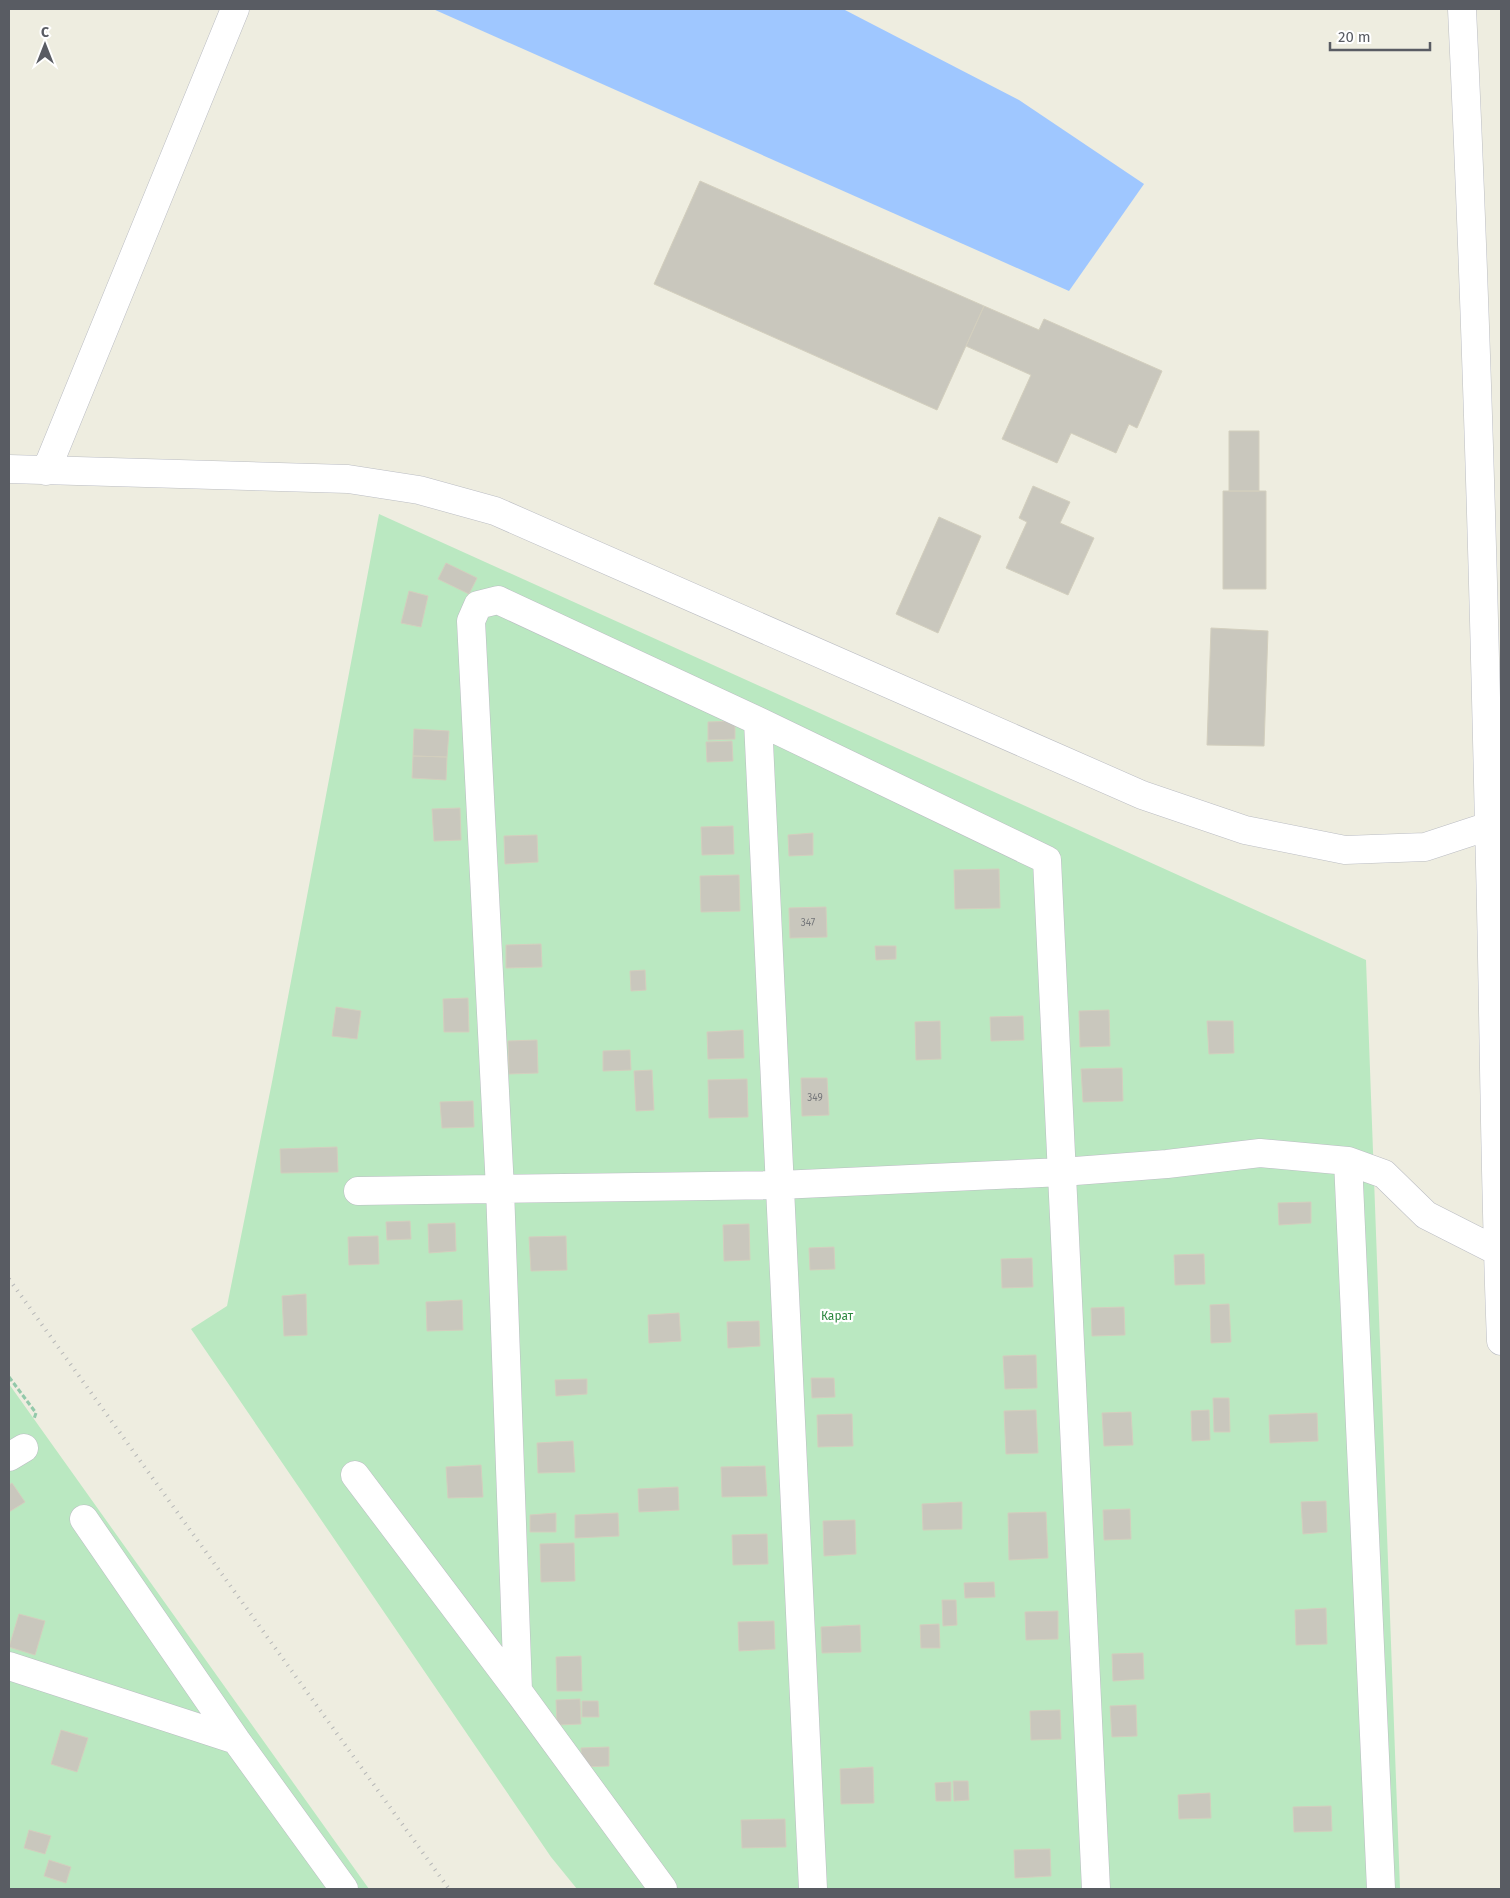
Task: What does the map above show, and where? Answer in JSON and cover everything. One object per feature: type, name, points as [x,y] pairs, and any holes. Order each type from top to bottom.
[{"type":"street","points":[[46,471],[235,9]]},
{"type":"street","points":[[1462,9],[1470,170],[1489,826],[1497,1251],[1501,1341]]},
{"type":"street","points":[[9,469],[348,479],[418,490],[495,511],[1142,795],[1245,830],[1345,850],[1425,847],[1489,826]]},
{"type":"street","points":[[518,1691],[500,1189],[471,620],[478,605],[498,600],[758,720],[1047,860],[1096,1889]]},
{"type":"street","points":[[758,720],[813,1889]]},
{"type":"street","points":[[358,1191],[780,1186],[1062,1172],[1167,1164],[1260,1153],[1348,1162],[1384,1174],[1426,1215],[1497,1251]]},
{"type":"street","points":[[1348,1162],[1381,1889]]},
{"type":"street","points":[[355,1475],[518,1691],[663,1889]]},
{"type":"street","points":[[84,1519],[236,1740],[344,1889]]},
{"type":"street","points":[[9,1666],[236,1740]]},
{"type":"path","points":[[9,1376],[36,1413],[16,1452]]},
{"type":"green space","name":"Карат","points":[[379,514],[1366,960],[1400,1889],[577,1889],[551,1857],[191,1329],[227,1306],[272,1082]]},
{"type":"green space","points":[[9,1384],[369,1889],[9,1889]]},
{"type":"water","points":[[433,9],[843,9],[1019,100],[1144,184],[1069,291]]},
{"type":"building","points":[[700,181],[984,306],[937,410],[654,284]]},
{"type":"building","points":[[984,306],[1039,330],[1044,319],[1162,371],[1137,428],[1129,424],[1116,453],[1071,433],[1057,463],[1002,439],[1031,375],[966,346]]},
{"type":"building","points":[[1229,431],[1259,431],[1259,491],[1229,491]]},
{"type":"building","points":[[1033,486],[1070,502],[1060,523],[1094,538],[1068,595],[1006,568],[1027,522],[1019,518]]},
{"type":"building","points":[[1223,491],[1266,491],[1266,589],[1223,589]]},
{"type":"building","points":[[939,517],[981,536],[938,633],[896,614]]},
{"type":"building","points":[[446,563],[477,578],[469,594],[438,579]]},
{"type":"building","points":[[409,591],[428,596],[421,627],[401,623]]},
{"type":"building","points":[[1211,628],[1268,631],[1264,746],[1207,745]]},
{"type":"building","points":[[735,721],[735,739],[708,740],[708,722]]},
{"type":"building","points":[[414,729],[449,731],[447,757],[413,756]]},
{"type":"building","points":[[732,741],[733,761],[707,762],[706,742]]},
{"type":"building","points":[[413,756],[447,757],[446,780],[412,778]]},
{"type":"building","points":[[460,808],[461,840],[434,841],[432,809]]},
{"type":"building","points":[[733,826],[734,854],[702,855],[701,827]]},
{"type":"building","points":[[813,833],[813,855],[789,856],[788,835]]},
{"type":"building","points":[[537,835],[538,862],[505,864],[504,836]]},
{"type":"building","points":[[999,869],[1000,908],[955,909],[954,870]]},
{"type":"building","points":[[739,875],[740,911],[701,912],[700,876]]},
{"type":"building","points":[[826,907],[827,937],[790,938],[789,908]]},
{"type":"building","points":[[541,944],[542,967],[506,968],[506,945]]},
{"type":"building","points":[[875,946],[896,946],[896,959],[876,960]]},
{"type":"building","points":[[645,970],[646,990],[631,991],[630,971]]},
{"type":"building","points":[[468,998],[469,1032],[444,1032],[443,999]]},
{"type":"building","points":[[336,1007],[361,1011],[357,1039],[332,1036]]},
{"type":"building","points":[[1109,1010],[1110,1046],[1080,1047],[1079,1011]]},
{"type":"building","points":[[1023,1016],[1024,1040],[991,1041],[990,1017]]},
{"type":"building","points":[[940,1021],[941,1059],[916,1060],[915,1022]]},
{"type":"building","points":[[1207,1021],[1233,1021],[1234,1053],[1209,1054]]},
{"type":"building","points":[[743,1030],[744,1058],[708,1059],[707,1032]]},
{"type":"building","points":[[537,1040],[538,1073],[509,1074],[508,1041]]},
{"type":"building","points":[[630,1050],[631,1070],[603,1071],[603,1051]]},
{"type":"building","points":[[1122,1068],[1123,1101],[1083,1102],[1081,1069]]},
{"type":"building","points":[[652,1070],[654,1110],[636,1111],[634,1071]]},
{"type":"building","points":[[801,1078],[827,1078],[829,1115],[802,1116]]},
{"type":"building","points":[[747,1079],[748,1117],[709,1118],[708,1080]]},
{"type":"building","points":[[473,1101],[474,1127],[442,1128],[440,1102]]},
{"type":"building","points":[[337,1147],[338,1172],[281,1173],[280,1149]]},
{"type":"building","points":[[1311,1202],[1311,1223],[1279,1225],[1278,1203]]},
{"type":"building","points":[[410,1221],[411,1239],[387,1240],[386,1222]]},
{"type":"building","points":[[455,1223],[456,1251],[429,1253],[428,1224]]},
{"type":"building","points":[[749,1224],[750,1260],[724,1261],[723,1225]]},
{"type":"building","points":[[378,1236],[379,1264],[349,1265],[348,1237]]},
{"type":"building","points":[[566,1236],[567,1270],[531,1271],[529,1237]]},
{"type":"building","points":[[834,1247],[835,1269],[810,1270],[809,1248]]},
{"type":"building","points":[[1204,1254],[1205,1284],[1175,1285],[1174,1255]]},
{"type":"building","points":[[1032,1258],[1033,1287],[1002,1288],[1001,1259]]},
{"type":"building","points":[[306,1294],[307,1335],[284,1336],[282,1296]]},
{"type":"building","points":[[462,1300],[463,1330],[427,1331],[426,1302]]},
{"type":"building","points":[[1229,1304],[1231,1342],[1211,1343],[1210,1305]]},
{"type":"building","points":[[1124,1307],[1125,1335],[1092,1336],[1091,1308]]},
{"type":"building","points":[[679,1313],[681,1341],[649,1343],[648,1315]]},
{"type":"building","points":[[759,1321],[760,1346],[728,1348],[727,1322]]},
{"type":"building","points":[[1036,1355],[1037,1388],[1005,1389],[1003,1356]]},
{"type":"building","points":[[811,1378],[834,1378],[835,1397],[812,1398]]},
{"type":"building","points":[[587,1379],[587,1394],[556,1396],[555,1380]]},
{"type":"building","points":[[1213,1398],[1229,1398],[1230,1432],[1214,1432]]},
{"type":"building","points":[[1036,1410],[1038,1453],[1006,1454],[1004,1411]]},
{"type":"building","points":[[1209,1410],[1210,1440],[1192,1441],[1191,1411]]},
{"type":"building","points":[[1131,1412],[1133,1445],[1104,1446],[1102,1413]]},
{"type":"building","points":[[1317,1413],[1318,1441],[1270,1443],[1269,1415]]},
{"type":"building","points":[[852,1414],[853,1446],[818,1447],[817,1415]]},
{"type":"building","points":[[573,1441],[575,1472],[538,1473],[537,1443]]},
{"type":"building","points":[[481,1465],[483,1497],[448,1498],[446,1467]]},
{"type":"building","points":[[765,1466],[767,1496],[722,1497],[721,1467]]},
{"type":"building","points":[[12,1483],[25,1502],[9,1512],[9,1485]]},
{"type":"building","points":[[678,1487],[679,1510],[639,1512],[638,1489]]},
{"type":"building","points":[[1326,1501],[1327,1532],[1303,1534],[1301,1502]]},
{"type":"building","points":[[962,1502],[962,1529],[923,1530],[922,1504]]},
{"type":"building","points":[[1130,1509],[1131,1539],[1104,1540],[1103,1510]]},
{"type":"building","points":[[1046,1512],[1048,1558],[1009,1560],[1008,1513]]},
{"type":"building","points":[[556,1513],[556,1532],[530,1532],[530,1515]]},
{"type":"building","points":[[618,1513],[619,1536],[575,1538],[575,1515]]},
{"type":"building","points":[[855,1520],[856,1554],[824,1556],[823,1521]]},
{"type":"building","points":[[767,1534],[768,1564],[733,1565],[732,1535]]},
{"type":"building","points":[[574,1543],[575,1581],[541,1582],[540,1544]]},
{"type":"building","points":[[994,1582],[995,1597],[965,1598],[964,1583]]},
{"type":"building","points":[[942,1600],[956,1600],[957,1625],[943,1626]]},
{"type":"building","points":[[1326,1608],[1327,1644],[1296,1645],[1295,1610]]},
{"type":"building","points":[[1058,1611],[1058,1639],[1026,1640],[1025,1612]]},
{"type":"building","points":[[19,1614],[45,1621],[35,1655],[9,1647]]},
{"type":"building","points":[[774,1621],[775,1649],[739,1651],[738,1622]]},
{"type":"building","points":[[939,1624],[940,1648],[921,1648],[920,1625]]},
{"type":"building","points":[[860,1625],[861,1652],[822,1653],[821,1627]]},
{"type":"building","points":[[1143,1653],[1144,1679],[1113,1681],[1112,1654]]},
{"type":"building","points":[[581,1656],[582,1691],[557,1691],[556,1657]]},
{"type":"building","points":[[580,1699],[581,1724],[557,1725],[556,1700]]},
{"type":"building","points":[[582,1701],[598,1701],[599,1717],[582,1717]]},
{"type":"building","points":[[1136,1705],[1137,1736],[1112,1737],[1110,1706]]},
{"type":"building","points":[[1060,1710],[1061,1739],[1031,1740],[1030,1711]]},
{"type":"building","points":[[61,1730],[88,1738],[77,1772],[51,1764]]},
{"type":"building","points":[[609,1747],[609,1766],[582,1767],[581,1748]]},
{"type":"building","points":[[873,1767],[874,1803],[841,1804],[840,1769]]},
{"type":"building","points":[[953,1781],[968,1781],[969,1800],[954,1801]]},
{"type":"building","points":[[951,1782],[951,1801],[936,1801],[935,1783]]},
{"type":"building","points":[[1210,1793],[1211,1818],[1179,1819],[1178,1795]]},
{"type":"building","points":[[1331,1806],[1332,1831],[1294,1832],[1293,1807]]},
{"type":"building","points":[[785,1819],[786,1847],[742,1848],[741,1820]]},
{"type":"building","points":[[29,1830],[51,1836],[45,1854],[24,1848]]},
{"type":"building","points":[[1050,1849],[1051,1876],[1015,1878],[1014,1850]]},
{"type":"building","points":[[49,1860],[71,1867],[66,1883],[44,1876]]},
{"type":"railway","points":[[9,1279],[449,1889]]}]
